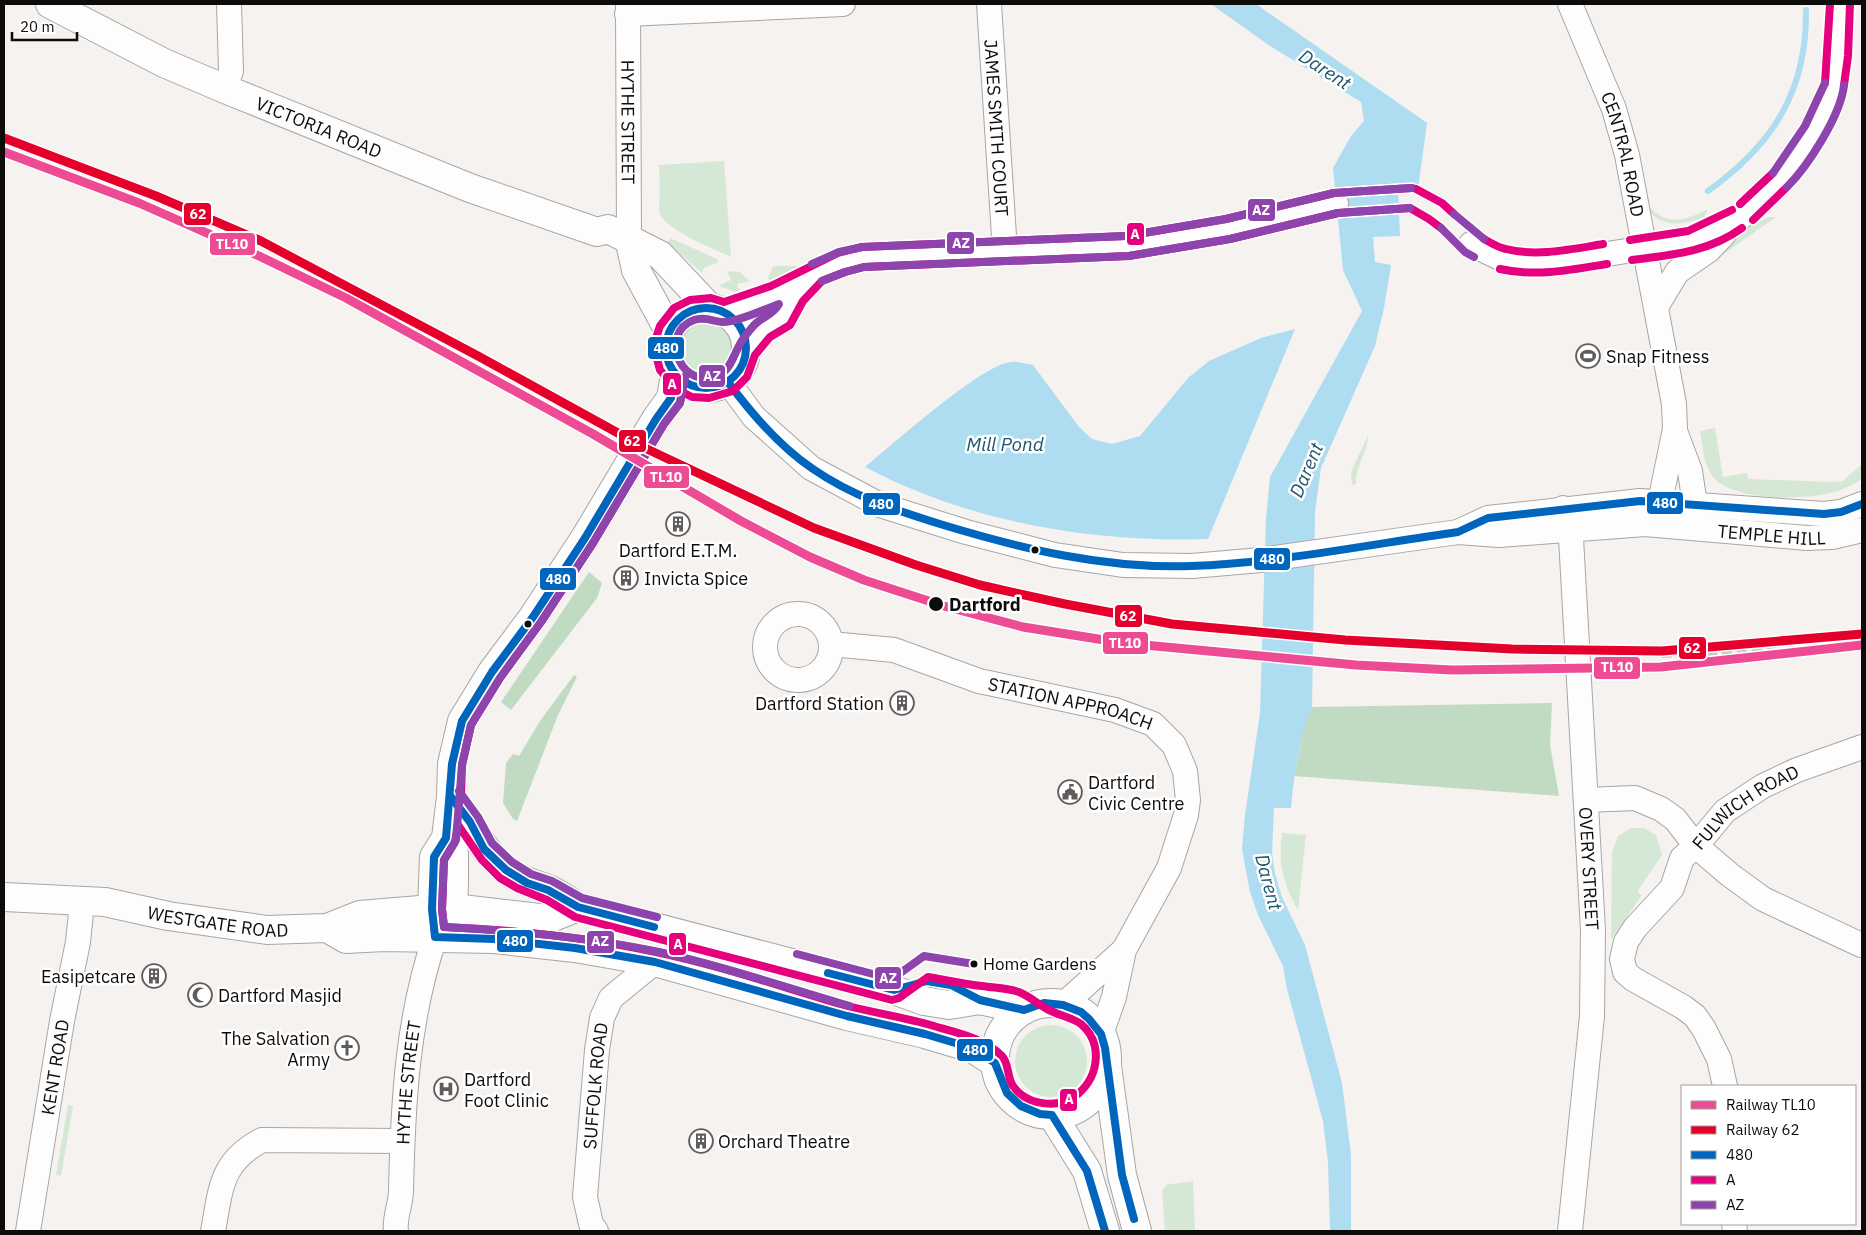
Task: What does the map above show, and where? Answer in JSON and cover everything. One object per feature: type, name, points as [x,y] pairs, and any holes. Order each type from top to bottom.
[{"type":"main road","name":"VICTORIA ROAD","points":[[50,4],[164,63],[225,89],[470,188],[597,232],[608,229],[629,238],[660,256],[717,310],[738,324],[744,336],[746,350]]},
{"type":"main road","name":"VICTORIA ROAD","points":[[597,232],[603,242],[636,270]]},
{"type":"main road","name":"VICTORIA ROAD","points":[[629,238],[636,270],[669,331]]},
{"type":"main road","points":[[717,310],[692,310],[679,317],[669,331],[666,340],[666,354],[676,375],[695,387],[708,388],[728,382],[739,371],[746,350]]},
{"type":"main road","points":[[578,906],[548,918],[443,909],[454,853],[446,838],[451,797],[452,764],[462,721],[492,672],[533,617],[585,538],[656,419],[671,398],[676,375]]},
{"type":"main road","points":[[451,797],[484,849],[506,870],[527,884],[548,890],[578,906],[894,990],[924,1002],[949,1005],[980,1000],[1024,1010]]},
{"type":"main road","name":"WESTGATE ROAD","points":[[4,897],[82,903],[105,902],[168,916],[267,930],[327,928],[360,915],[443,909]]},
{"type":"main road","name":"HYTHE STREET","points":[[435,937],[443,909]]},
{"type":"main road","points":[[327,928],[346,939],[435,937],[494,939],[575,948],[655,962],[847,1016],[925,1034],[972,1048],[995,1063]]},
{"type":"main road","points":[[1106,1065],[1104,1075],[1096,1091],[1084,1104],[1069,1112],[1052,1115],[1034,1112],[1016,1103],[1002,1088],[995,1063],[995,1050],[1002,1032],[1009,1022],[1024,1010],[1044,1003],[1063,1004],[1081,1012],[1095,1025],[1101,1034],[1106,1048],[1106,1065],[1122,1175],[1137,1231]]},
{"type":"main road","points":[[1052,1115],[1087,1171],[1105,1231]]},
{"type":"street","points":[[225,89],[231,71],[229,4]]},
{"type":"street","points":[[628,9],[843,4]]},
{"type":"street","name":"JAMES SMITH COURT","points":[[989,4],[1005,252]]},
{"type":"street","name":"CENTRAL ROAD","points":[[1570,4],[1614,109],[1627,155],[1674,404],[1674,429],[1660,502]]},
{"type":"street","points":[[1656,307],[1677,272],[1709,250],[1740,217],[1789,171],[1815,133],[1834,88],[1840,4]]},
{"type":"street","name":"HYTHE STREET","points":[[628,9],[629,238]]},
{"type":"street","points":[[717,310],[775,295],[816,273],[842,262],[862,257],[1127,246],[1179,239],[1336,203]]},
{"type":"street","points":[[1472,244],[1502,259],[1531,262],[1568,260],[1645,247],[1691,242],[1740,217]]},
{"type":"street","points":[[746,350],[764,329],[783,318],[795,295],[816,273]]},
{"type":"street","points":[[728,382],[754,417],[811,468],[880,504],[966,532],[1055,555],[1114,564],[1192,566],[1261,560],[1458,532],[1499,535],[1566,519]]},
{"type":"street","name":"CENTRAL ROAD","points":[[1674,429],[1690,470],[1695,505]]},
{"type":"street","name":"TEMPLE HILL","points":[[1566,519],[1640,501],[1784,513],[1824,514],[1841,512],[1862,504]]},
{"type":"street","points":[[1660,502],[1680,526],[1695,505]]},
{"type":"street","name":"TEMPLE HILL","points":[[1566,519],[1680,526],[1808,538],[1832,538],[1862,530]]},
{"type":"street","name":"OVERY STREET","points":[[1566,519],[1592,889],[1592,1016],[1570,1231]]},
{"type":"street","name":"STATION APPROACH","points":[[832,644],[894,650],[979,681],[1126,714],[1153,724],[1165,734],[1180,757],[1185,772],[1187,792],[1186,815],[1168,868],[1124,950],[1114,997],[1101,1034]]},
{"type":"street","name":"FULWICH ROAD","points":[[1586,800],[1635,798],[1661,808],[1675,819],[1696,846],[1725,811],[1763,786],[1797,770],[1862,747]]},
{"type":"street","points":[[1725,1085],[1719,1059],[1700,1022],[1683,1007],[1633,979],[1625,972],[1622,963],[1626,942],[1635,928],[1672,888],[1682,858],[1696,846],[1730,875],[1763,898],[1861,945]]},
{"type":"street","name":"KENT ROAD","points":[[28,1231],[60,1030],[74,967],[82,903]]},
{"type":"street","name":"HYTHE STREET","points":[[396,1231],[395,1225],[401,1199],[402,1141],[413,1015],[423,973],[435,937]]},
{"type":"street","name":"STATION APPROACH","points":[[1063,1004],[1124,950]]},
{"type":"street","name":"SUFFOLK ROAD","points":[[596,1231],[591,1224],[585,1197],[597,1050],[602,1018],[611,998],[655,962]]},
{"type":"street","points":[[213,1231],[222,1185],[228,1168],[243,1150],[262,1140],[402,1141]]},
{"type":"green space","points":[[724,161],[731,257],[677,230],[667,223],[661,215],[659,208],[659,165]]},
{"type":"green space","points":[[1649,206],[1662,217],[1677,220],[1708,209],[1704,217],[1689,222],[1673,223],[1658,219],[1647,207]]},
{"type":"green space","points":[[1769,217],[1776,217],[1708,265],[1735,237]]},
{"type":"green space","points":[[670,238],[717,259],[719,262],[704,268],[702,273],[668,243]]},
{"type":"green space","points":[[773,266],[798,266],[797,272],[775,283],[770,282],[768,278]]},
{"type":"green space","points":[[727,271],[740,272],[750,281],[737,284],[740,293],[718,286],[731,280]]},
{"type":"green space","points":[[706,320],[716,322],[724,328],[730,336],[732,346],[730,356],[724,364],[716,370],[706,372],[696,370],[688,364],[682,356],[680,346],[682,336],[688,328],[696,322]]},
{"type":"green space","points":[[1715,428],[1723,477],[1747,473],[1748,479],[1843,481],[1862,464],[1862,479],[1839,491],[1803,497],[1769,497],[1737,491],[1724,486],[1714,478],[1706,462],[1700,431]]},
{"type":"green space","points":[[1368,435],[1356,484],[1352,485],[1351,472]]},
{"type":"green space","points":[[589,572],[602,583],[597,598],[511,710],[501,702]]},
{"type":"green space","points":[[574,675],[577,677],[558,715],[517,821],[513,819],[503,803],[506,763],[513,754],[519,756],[540,721]]},
{"type":"green space","points":[[1552,703],[1550,745],[1559,796],[1294,776],[1304,726],[1312,707]]},
{"type":"green space","points":[[1631,828],[1644,828],[1656,835],[1662,855],[1637,892],[1642,895],[1611,940],[1612,852],[1618,836]]},
{"type":"green space","points":[[1282,833],[1306,835],[1298,910],[1285,882],[1283,873],[1281,863]]},
{"type":"green space","points":[[1051,1025],[1071,1031],[1081,1041],[1087,1061],[1081,1081],[1071,1091],[1051,1097],[1031,1091],[1021,1081],[1015,1061],[1021,1041],[1031,1031]]},
{"type":"green space","points":[[68,1105],[73,1106],[61,1176],[56,1175]]},
{"type":"green space","points":[[1193,1181],[1195,1231],[1165,1231],[1162,1191],[1166,1185]]},
{"type":"water","name":"Darent","points":[[1211,4],[1256,4],[1427,123],[1418,189],[1398,190],[1400,236],[1373,237],[1375,262],[1391,265],[1384,308],[1375,346],[1321,468],[1315,512],[1312,707],[1298,757],[1291,808],[1274,808],[1272,852],[1275,874],[1282,897],[1305,945],[1342,1083],[1351,1155],[1351,1231],[1330,1231],[1328,1162],[1323,1121],[1287,989],[1283,966],[1258,915],[1250,892],[1242,849],[1260,713],[1266,519],[1270,477],[1362,311],[1343,270],[1333,168],[1351,136],[1364,121],[1361,102],[1270,46]]},
{"type":"water","name":"Mill Pond","points":[[1295,329],[1208,539],[1120,537],[1032,525],[988,515],[946,502],[905,486],[865,467],[937,407],[997,366],[1011,362],[1033,365],[1079,427],[1092,439],[1112,444],[1140,436],[1188,378],[1209,361],[1261,338]]},
{"type":"waterway","points":[[1708,191],[1751,154],[1768,135],[1782,114],[1793,91],[1800,66],[1805,39],[1806,10]]},
{"type":"railway","points":[[1662,656],[1728,653],[1862,633]]},
{"type":"rail line","name":"62","points":[[4,138],[156,196],[261,241],[478,356],[647,449],[814,528],[916,565],[980,585],[1065,604],[1172,624],[1345,640],[1512,649],[1662,651],[1862,634]]},
{"type":"rail line","name":"TL10","points":[[4,152],[139,203],[259,256],[346,298],[593,434],[741,521],[810,557],[864,580],[944,606],[1023,627],[1123,643],[1356,665],[1452,670],[1661,667],[1862,645]]},
{"type":"transit line","name":"A","points":[[1825,83],[1830,4]]},
{"type":"transit line","name":"A","points":[[1844,85],[1848,56],[1850,4]]},
{"type":"transit line","name":"AZ","points":[[1773,173],[1805,126],[1825,83]]},
{"type":"transit line","name":"AZ","points":[[1787,187],[1804,166],[1830,125],[1842,97],[1844,85]]},
{"type":"transit line","name":"A","points":[[1740,204],[1773,173]]},
{"type":"transit line","name":"A","points":[[1753,220],[1787,187]]},
{"type":"transit line","name":"AZ","points":[[812,264],[839,252],[863,247],[1126,236],[1226,219],[1334,193],[1411,188]]},
{"type":"transit line","name":"A","points":[[1412,188],[1334,193],[1226,219],[1126,236],[861,247],[838,253],[771,286],[724,302],[711,298],[690,300],[674,308],[660,326],[656,338],[656,355],[660,370],[676,389],[692,397],[709,398],[733,391],[747,377],[755,355],[770,337],[790,325],[803,301],[822,281],[864,267],[1129,256],[1230,239],[1338,213],[1410,208],[1441,228]]},
{"type":"transit line","name":"A","points":[[1416,189],[1442,203],[1454,214]]},
{"type":"transit line","name":"AZ","points":[[822,281],[864,267],[1129,256],[1230,239],[1338,213],[1410,208]]},
{"type":"transit line","name":"A","points":[[1630,240],[1688,231],[1732,210]]},
{"type":"transit line","name":"AZ","points":[[1454,214],[1484,239]]},
{"type":"transit line","name":"AZ","points":[[1441,228],[1465,252],[1474,257]]},
{"type":"transit line","name":"A","points":[[1632,260],[1690,251],[1717,242],[1742,228]]},
{"type":"transit line","name":"A","points":[[1484,239],[1503,248],[1530,252],[1567,250],[1603,244]]},
{"type":"transit line","name":"A","points":[[1500,269],[1540,273],[1607,264]]},
{"type":"transit line","name":"AZ","points":[[779,304],[773,312],[752,327],[729,366],[722,373],[708,378],[696,376],[686,370],[679,360],[676,349],[677,337],[683,327],[694,320],[730,321],[744,318],[779,304]]},
{"type":"transit line","name":"480","points":[[706,308],[721,311],[734,320],[743,333],[746,348],[743,363],[734,376],[721,385],[706,388],[691,385],[678,376],[669,363],[666,348],[669,333],[678,320],[691,311],[706,308]]},
{"type":"transit line","name":"480","points":[[675,375],[671,398],[656,419],[585,538],[533,617],[492,672],[462,721],[452,764],[446,838],[434,857],[432,909],[435,937],[494,939],[575,948],[655,962],[847,1016],[925,1034],[972,1048],[995,1063],[1007,1093],[1021,1106],[1040,1114],[1052,1115],[1087,1171],[1105,1231]]},
{"type":"transit line","name":"A","points":[[461,794],[462,765],[471,725],[500,678],[541,622],[593,543],[664,424],[680,403],[685,377]]},
{"type":"transit line","name":"AZ","points":[[685,377],[680,403],[664,424],[593,543],[541,622],[500,678],[471,725],[462,765],[456,840],[444,860],[442,909],[444,927],[552,935],[606,942],[659,952],[755,977],[850,1006]]},
{"type":"transit line","name":"480","points":[[728,382],[746,406],[789,450],[828,479],[858,495],[940,524],[1002,542],[1095,561],[1159,566],[1191,566],[1257,561],[1458,532],[1488,518],[1640,501],[1824,514],[1841,512],[1862,504]]},
{"type":"transit line","name":"AZ","points":[[459,791],[478,817],[492,843],[512,862],[531,874],[552,881],[582,898],[657,917]]},
{"type":"transit line","name":"480","points":[[451,797],[470,822],[484,849],[506,870],[527,883],[548,890],[578,907],[654,927]]},
{"type":"transit line","name":"A","points":[[458,825],[482,860],[500,878],[517,888],[547,900],[575,917],[892,1000],[899,998],[928,977],[1019,992],[1051,1011],[1081,1024],[1088,1032],[1093,1040],[1096,1059],[1091,1077],[1079,1093],[1063,1102],[1054,1104],[1035,1101],[1019,1093],[1013,1086],[1004,1059],[995,1050],[979,1040],[952,1031],[844,1005],[727,970],[656,952],[550,935],[444,927],[442,909],[444,860],[455,842],[458,825]]},
{"type":"transit line","name":"AZ","points":[[797,954],[892,979],[924,956],[974,964]]},
{"type":"transit line","name":"480","points":[[828,973],[894,990],[927,981],[951,985],[980,1000],[1024,1010],[1044,1003],[1063,1005],[1081,1012],[1101,1034],[1105,1048],[1122,1175],[1134,1219]]},
{"type":"place","name":"Snap Fitness","points":[[1588,356]]},
{"type":"place","name":"Dartford E.T.M.","points":[[678,524]]},
{"type":"place","name":"Invicta Spice","points":[[626,578]]},
{"type":"place","name":"Dartford","points":[[936,604]]},
{"type":"place","name":"Dartford Station","points":[[902,703]]},
{"type":"place","name":"Dartford Civic Centre","points":[[1070,792]]},
{"type":"place","name":"Home Gardens","points":[[974,964]]},
{"type":"place","name":"Easipetcare","points":[[154,976]]},
{"type":"place","name":"Dartford Masjid","points":[[200,995]]},
{"type":"place","name":"The Salvation Army","points":[[347,1048]]},
{"type":"place","name":"Dartford Foot Clinic","points":[[446,1089]]},
{"type":"place","name":"Orchard Theatre","points":[[701,1141]]}]
